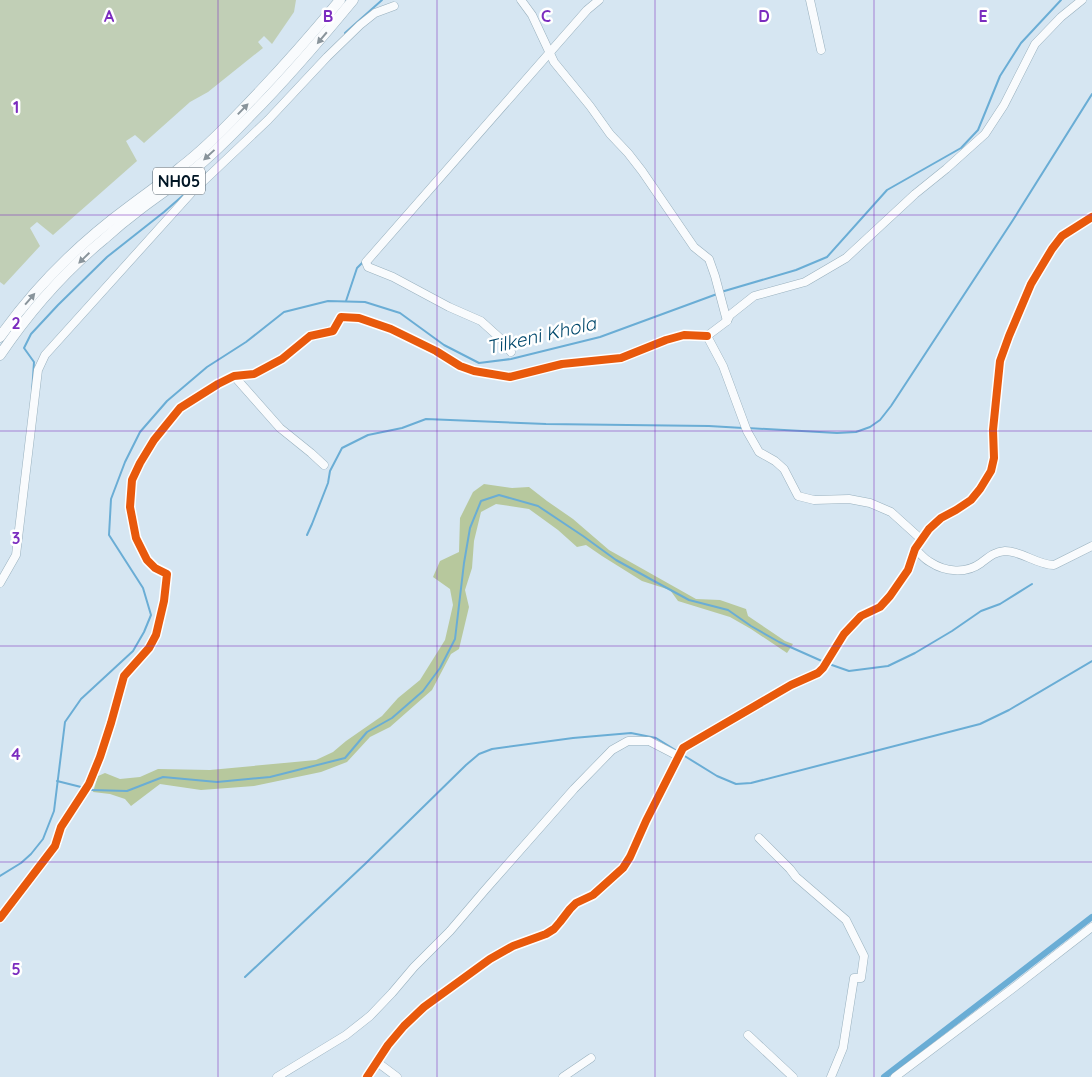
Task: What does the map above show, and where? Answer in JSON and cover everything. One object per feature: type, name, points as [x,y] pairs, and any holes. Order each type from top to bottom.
[{"type":"main road","name":"NH05","points":[[0,337],[31,297],[92,236],[182,167],[221,131],[311,36],[340,0]]},
{"type":"main road","name":"NH05","points":[[0,355],[25,320],[69,272],[102,240],[138,210],[192,171],[231,135],[314,47],[353,0]]},
{"type":"street","points":[[521,0],[532,16],[554,62],[610,134],[642,171],[694,247],[709,259],[727,321]]},
{"type":"street","points":[[511,352],[502,340],[481,321],[449,307],[393,277],[368,268],[366,262],[587,10],[599,0]]},
{"type":"street","points":[[810,0],[821,50]]},
{"type":"street","points":[[0,918],[55,846],[61,827],[89,784],[111,724],[124,676],[149,648],[156,635],[164,601],[167,574],[155,568],[147,560],[136,538],[130,507],[132,480],[154,440],[180,408],[234,376],[254,374],[282,359],[310,336],[333,331],[341,317],[359,318],[391,328],[474,372],[510,377],[562,364],[621,358],[684,335],[707,336],[727,321],[730,314],[754,296],[804,282],[846,258],[915,194],[952,164],[985,134],[1004,105],[1036,44],[1061,17],[1082,0]]},
{"type":"street","points":[[0,583],[16,555],[38,370],[44,355],[192,192],[268,120],[360,25],[374,13],[394,6]]},
{"type":"street","points":[[367,1077],[388,1045],[424,1007],[490,959],[513,946],[546,934],[554,929],[576,903],[592,895],[610,881],[623,868],[630,857],[646,820],[683,748],[790,685],[818,673],[824,668],[844,634],[861,616],[880,607],[890,596],[908,570],[915,548],[929,529],[940,518],[971,500],[991,471],[994,458],[993,430],[1000,361],[1030,284],[1062,236],[1092,217]]},
{"type":"street","points":[[707,336],[723,366],[745,428],[760,452],[784,469],[798,496],[814,500],[849,499],[870,503],[891,512],[922,540]]},
{"type":"street","points":[[234,376],[280,428],[324,465]]},
{"type":"street","points":[[915,548],[928,561],[941,568],[968,570],[995,553],[1006,551],[1020,554],[1047,565],[1054,565],[1092,546]]},
{"type":"street","points":[[277,1077],[346,1035],[370,1016],[414,967],[450,931],[574,789],[612,750],[628,741],[649,741],[678,756]]},
{"type":"street","points":[[759,838],[796,877],[846,920],[864,956],[861,978],[854,978],[843,1048],[832,1077]]},
{"type":"street","points":[[895,1077],[1092,927]]},
{"type":"street","points":[[748,1035],[793,1077]]},
{"type":"street","points":[[562,1077],[591,1058]]},
{"type":"street","points":[[377,1062],[397,1077]]},
{"type":"green space","points":[[0,0],[296,0],[294,12],[272,44],[264,36],[258,42],[263,48],[208,92],[190,102],[144,143],[135,135],[126,141],[137,161],[53,235],[37,222],[30,228],[40,246],[4,285],[0,282]]},
{"type":"green space","points":[[484,484],[512,488],[529,487],[573,519],[609,550],[696,599],[720,600],[746,609],[748,616],[785,641],[793,644],[787,653],[730,617],[678,601],[670,590],[642,581],[586,545],[577,547],[558,530],[529,509],[496,504],[481,512],[474,541],[472,568],[465,590],[469,607],[459,649],[451,654],[432,690],[390,727],[370,737],[347,762],[321,772],[254,786],[201,790],[160,784],[131,806],[125,799],[110,794],[93,792],[98,776],[105,773],[120,779],[140,777],[158,769],[210,770],[316,760],[333,752],[382,716],[398,698],[420,680],[445,640],[453,605],[450,589],[433,577],[440,561],[459,552],[460,518],[473,492]]},
{"type":"waterway","points":[[345,33],[382,0]]},
{"type":"waterway","name":"Tilkeni Khola","points":[[721,292],[796,270],[827,257],[887,190],[961,148],[978,130],[1000,76],[1021,43],[1061,0]]},
{"type":"waterway","points":[[747,428],[837,433],[856,432],[870,427],[880,420],[1013,220],[1092,94]]},
{"type":"waterway","points":[[32,393],[34,362],[24,348],[31,334],[107,257],[187,192]]},
{"type":"waterway","points":[[346,301],[357,268],[364,261]]},
{"type":"waterway","name":"Tilkeni Khola","points":[[0,876],[21,863],[43,839],[54,811],[65,722],[81,699],[133,651],[151,615],[143,588],[109,535],[111,499],[125,462],[140,432],[167,401],[207,367],[246,342],[284,312],[328,301],[365,302],[400,313],[444,345],[479,363],[511,359],[600,337],[717,294]]},
{"type":"waterway","points":[[307,535],[328,483],[330,471],[342,448],[368,435],[402,428],[426,419],[546,424],[743,428]]},
{"type":"waterway","points":[[91,790],[127,791],[163,777],[217,782],[270,777],[345,758],[367,732],[392,718],[423,691],[440,668],[455,639],[470,528],[481,501],[499,495],[538,506],[616,560],[654,581],[689,600],[728,610],[779,642],[824,662]]},
{"type":"waterway","points":[[829,664],[849,671],[888,666],[915,653],[981,611],[1000,604],[1032,584]]},
{"type":"waterway","points":[[683,755],[717,776],[736,784],[751,783],[980,724],[1009,710],[1092,661]]},
{"type":"waterway","points":[[245,977],[479,754],[492,749],[573,738],[631,733],[656,738],[677,751]]},
{"type":"waterway","points":[[57,781],[81,787]]},
{"type":"waterway","points":[[884,1077],[1092,917]]},
{"type":"cycle path","points":[[367,1077],[388,1045],[424,1007],[490,959],[513,946],[546,934],[554,929],[576,903],[593,895],[623,868],[683,748],[791,685],[818,673],[844,634],[861,616],[880,607],[890,596],[908,570],[915,549],[929,529],[941,518],[971,500],[991,471],[994,458],[993,430],[1000,361],[1031,284],[1062,236],[1092,217]]},
{"type":"cycle path","points":[[0,918],[55,846],[61,827],[89,784],[100,757],[124,676],[149,648],[156,635],[164,601],[167,574],[155,568],[147,560],[136,538],[130,507],[132,480],[154,440],[180,408],[234,376],[254,374],[282,359],[310,336],[333,331],[341,317],[359,318],[391,329],[436,351],[460,366],[474,371],[510,377],[562,364],[621,358],[684,335],[707,336]]}]
